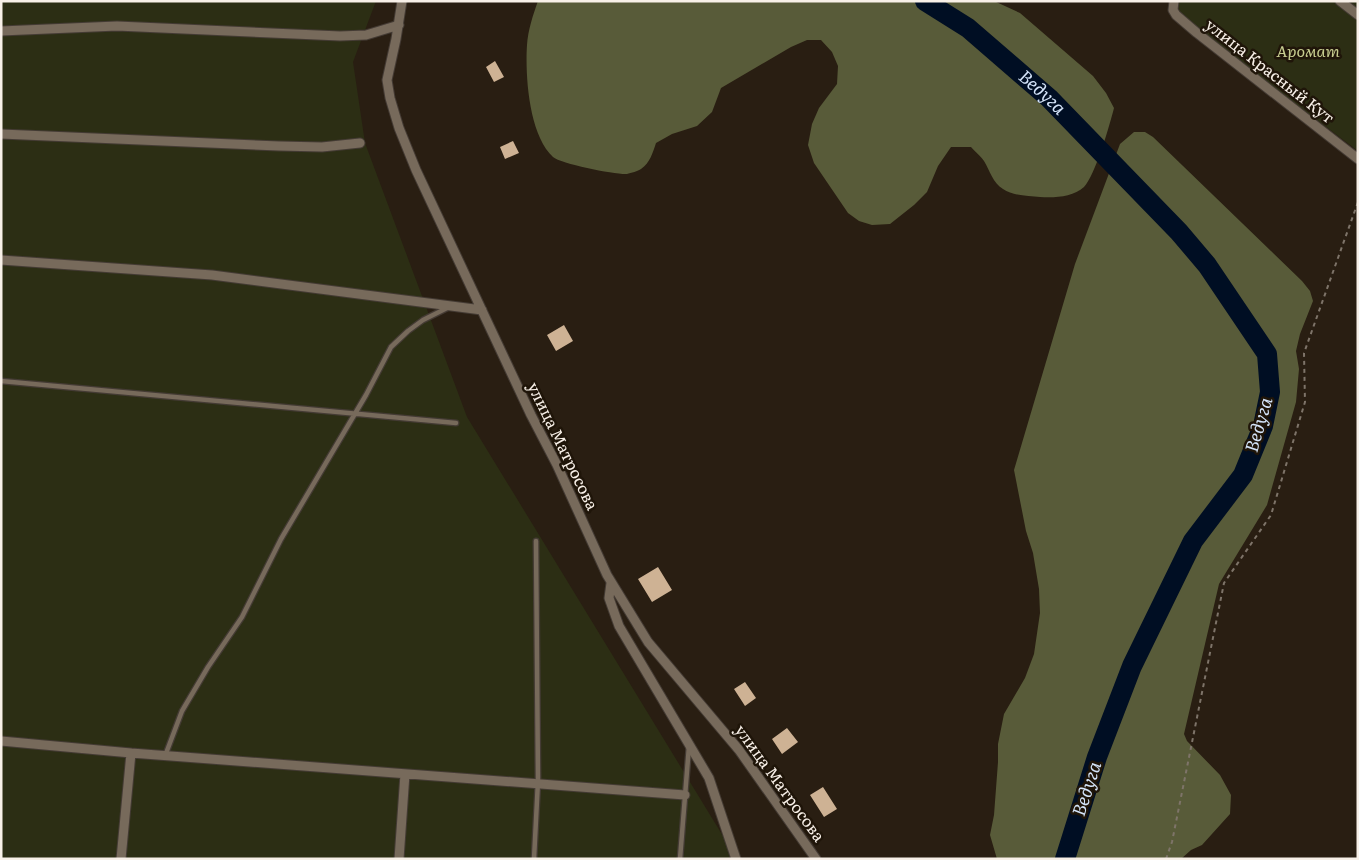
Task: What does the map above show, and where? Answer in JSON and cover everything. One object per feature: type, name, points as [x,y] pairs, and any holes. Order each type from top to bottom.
[{"type":"street","name":"улица Матросова","points":[[402,1],[399,25],[387,80],[390,98],[416,170],[531,415],[557,465],[611,583],[648,642],[740,750],[816,859]]},
{"type":"street","name":"улица Красный Кут","points":[[1174,1],[1173,10],[1176,15],[1358,159]]},
{"type":"street","points":[[1340,1],[1358,15]]},
{"type":"street","points":[[1,31],[117,26],[340,36],[366,35],[399,25]]},
{"type":"street","points":[[1,134],[278,146],[322,147],[360,143]]},
{"type":"street","points":[[1,260],[212,275],[482,310]]},
{"type":"street","points":[[611,583],[609,598],[619,626],[709,778],[736,859]]},
{"type":"street","points":[[1,741],[165,756],[685,795]]},
{"type":"street","points":[[121,859],[131,753]]},
{"type":"street","points":[[399,859],[405,774]]},
{"type":"lane","points":[[165,756],[182,711],[208,667],[242,617],[281,539],[366,395],[391,347],[415,326],[451,306]]},
{"type":"lane","points":[[1,381],[456,423]]},
{"type":"lane","points":[[534,859],[538,785],[536,541]]},
{"type":"lane","points":[[680,859],[689,745]]},
{"type":"path","points":[[1166,859],[1172,842],[1224,583],[1270,515],[1305,402],[1304,353],[1358,202]]},
{"type":"green space","points":[[1,1],[376,1],[353,62],[365,143],[467,417],[737,859],[1,859]]},
{"type":"green space","points":[[538,1],[994,1],[1020,13],[1093,76],[1106,93],[1114,108],[1093,172],[1084,187],[1075,193],[1052,197],[1026,196],[1011,193],[997,183],[983,159],[971,147],[951,147],[938,166],[927,192],[914,205],[890,224],[872,225],[859,221],[848,213],[814,163],[808,145],[812,124],[819,108],[837,84],[838,66],[832,52],[821,40],[807,40],[791,47],[721,88],[712,112],[697,126],[672,134],[656,143],[649,161],[640,170],[627,174],[612,173],[558,160],[545,147],[539,135],[530,104],[527,72],[528,34]]},
{"type":"green space","name":"Аромат","points":[[1177,1],[1358,1],[1358,151],[1174,12]]},
{"type":"green space","points":[[1134,132],[1145,132],[1153,137],[1302,281],[1310,291],[1313,301],[1300,334],[1296,351],[1299,369],[1296,402],[1267,505],[1219,584],[1184,734],[1187,741],[1220,775],[1231,795],[1230,814],[1202,845],[1191,850],[1181,859],[997,859],[990,835],[994,815],[998,744],[1004,714],[1025,678],[1034,654],[1040,613],[1039,589],[1033,553],[1026,531],[1014,470],[1075,264],[1120,144]]},
{"type":"building","points":[[495,61],[504,77],[494,82],[486,67]]},
{"type":"building","points":[[513,141],[519,153],[505,159],[500,147]]},
{"type":"building","points":[[564,325],[573,341],[556,351],[547,335]]},
{"type":"building","points":[[658,567],[672,590],[652,602],[638,579]]},
{"type":"building","points":[[745,682],[756,698],[745,706],[734,689]]},
{"type":"building","points":[[787,728],[798,742],[782,754],[772,739]]},
{"type":"building","points":[[823,787],[837,809],[824,817],[810,795]]},
{"type":"waterway","name":"Ведуга","points":[[925,1],[968,28],[1049,98],[1179,232],[1207,265],[1267,354],[1270,392],[1263,426],[1243,475],[1193,541],[1132,666],[1097,757],[1065,859]]}]
